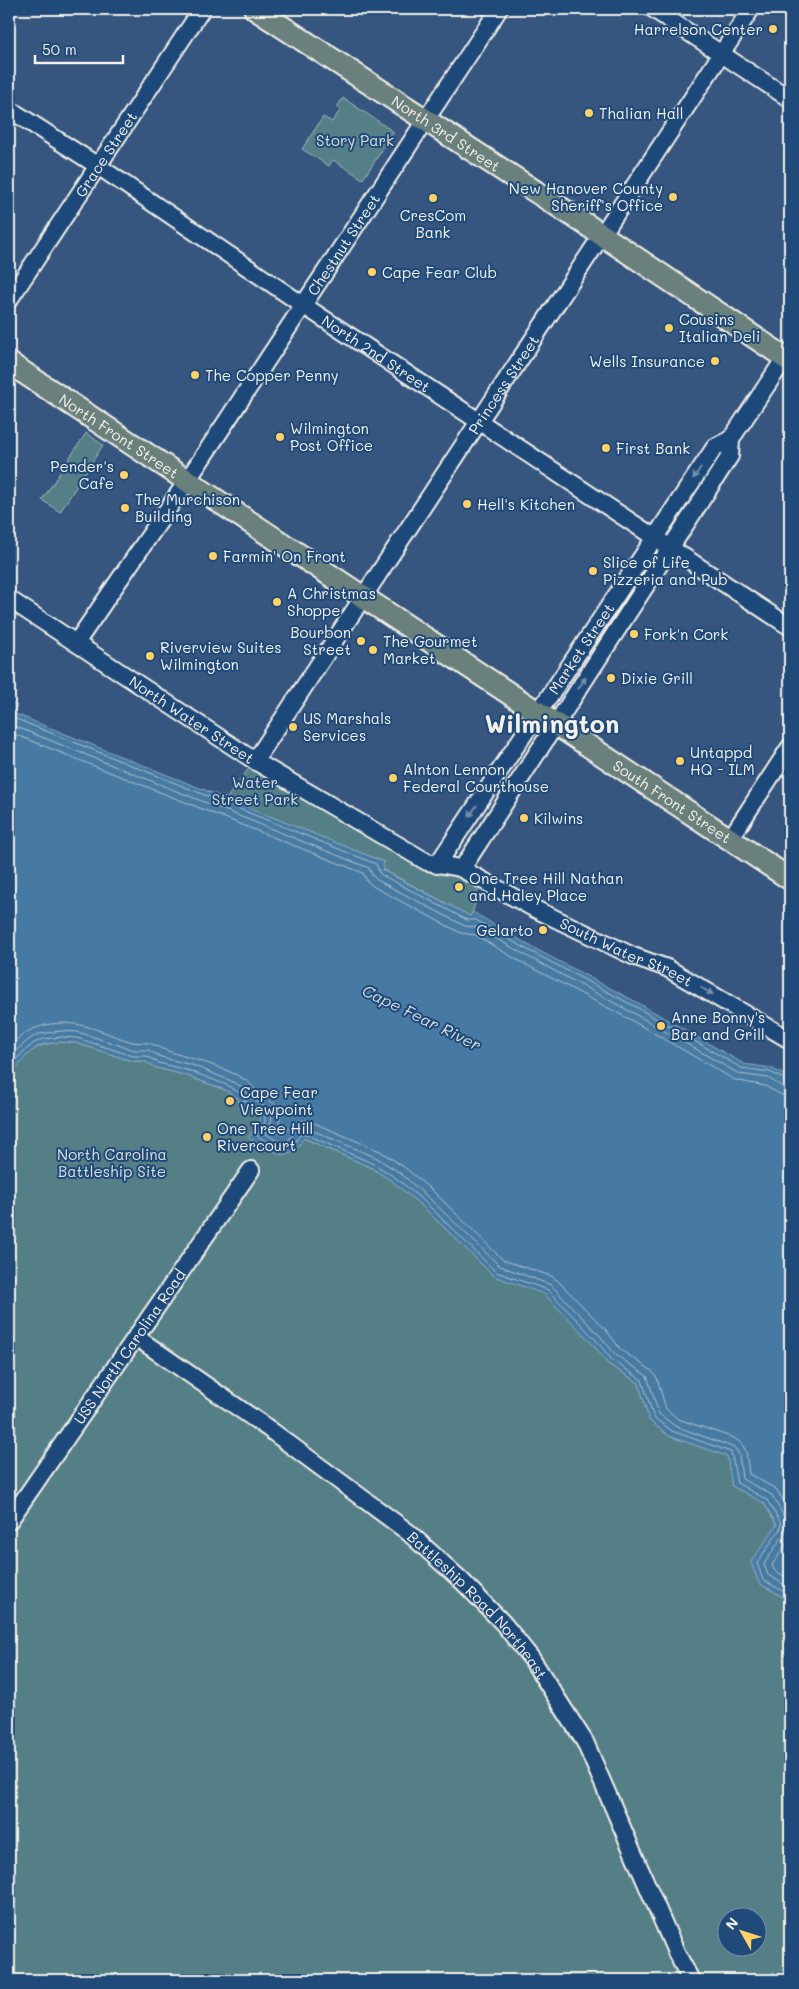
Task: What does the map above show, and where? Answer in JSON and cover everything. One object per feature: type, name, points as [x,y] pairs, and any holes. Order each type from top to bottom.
[{"type":"main road","name":"North 3rd Street","points":[[255,9],[788,356]]},
{"type":"main road","name":"North Front Street","points":[[9,363],[547,718]]},
{"type":"main road","name":"South Front Street","points":[[547,718],[790,879]]},
{"type":"street","name":"Grace Street","points":[[9,300],[202,9]]},
{"type":"street","name":"Chestnut Street","points":[[76,643],[187,481],[499,9]]},
{"type":"street","points":[[653,9],[790,99]]},
{"type":"street","name":"Princess Street","points":[[255,761],[751,9]]},
{"type":"street","name":"North 2nd Street","points":[[9,110],[98,166],[303,305],[790,627]]},
{"type":"street","name":"Market Street","points":[[460,868],[465,864],[547,718],[654,536],[715,448],[730,439],[788,356]]},
{"type":"street","name":"Market Street","points":[[437,865],[547,718],[670,547],[730,456],[730,439]]},
{"type":"street","name":"North Water Street","points":[[9,599],[255,761],[427,862],[460,868]]},
{"type":"street","points":[[730,839],[790,747]]},
{"type":"street","name":"South Water Street","points":[[460,868],[535,909],[633,956],[668,968],[790,1040]]},
{"type":"street","name":"USS North Carolina Road","points":[[9,1521],[251,1170]]},
{"type":"street","name":"Battleship Road Northeast","points":[[136,1337],[269,1429],[408,1532],[456,1575],[503,1624],[531,1658],[585,1742],[676,1952],[691,1980]]},
{"type":"green space","name":"Story Park","points":[[343,98],[394,132],[363,179],[333,160],[329,166],[302,149],[323,117],[332,122],[341,109],[337,107]]},
{"type":"green space","points":[[86,433],[103,445],[60,512],[42,500]]},
{"type":"green space","name":"Water Street Park","points":[[250,767],[458,873],[479,888],[470,916],[382,869],[384,862],[226,799]]},
{"type":"green space","name":"North Carolina Battleship Site","points":[[62,1042],[76,1043],[132,1061],[144,1061],[157,1068],[188,1076],[225,1090],[238,1098],[240,1104],[261,1116],[260,1121],[249,1137],[262,1145],[303,1138],[372,1168],[393,1182],[423,1207],[494,1276],[544,1293],[592,1343],[608,1364],[639,1383],[649,1420],[669,1436],[728,1456],[732,1486],[764,1503],[777,1526],[751,1562],[759,1583],[790,1601],[790,1980],[9,1980],[9,1085],[15,1069],[30,1052],[44,1045]]},
{"type":"water","name":"Cape Fear River","points":[[12,703],[17,706],[13,713],[384,862],[382,870],[470,916],[473,912],[530,946],[640,1004],[744,1064],[771,1068],[790,1078],[790,1601],[759,1583],[751,1562],[777,1525],[764,1503],[732,1486],[727,1456],[669,1436],[649,1420],[639,1383],[608,1364],[592,1343],[544,1294],[494,1276],[423,1207],[393,1182],[372,1168],[304,1138],[295,1151],[281,1155],[250,1139],[249,1137],[260,1121],[261,1116],[240,1104],[238,1098],[225,1090],[188,1076],[157,1068],[144,1061],[132,1061],[76,1043],[62,1042],[43,1044],[37,1047],[26,1056],[14,1071],[14,1079],[9,1085],[9,708]]},
{"type":"place","name":"Harrelson Center","points":[[773,29]]},
{"type":"place","name":"Thalian Hall","points":[[589,113]]},
{"type":"place","name":"New Hanover County Sheriff's Office","points":[[673,197]]},
{"type":"place","name":"CresCom Bank","points":[[433,198]]},
{"type":"place","name":"Cape Fear Club","points":[[372,272]]},
{"type":"place","name":"Cousins Italian Deli","points":[[669,328]]},
{"type":"place","name":"Wells Insurance","points":[[715,361]]},
{"type":"place","name":"The Copper Penny","points":[[195,375]]},
{"type":"place","name":"Wilmington Post Office","points":[[280,437]]},
{"type":"place","name":"First Bank","points":[[606,448]]},
{"type":"place","name":"Pender's Cafe","points":[[124,475]]},
{"type":"place","name":"Hell's Kitchen","points":[[467,504]]},
{"type":"place","name":"The Murchison Building","points":[[125,508]]},
{"type":"place","name":"Farmin' On Front","points":[[213,556]]},
{"type":"place","name":"Slice of Life Pizzeria and Pub","points":[[593,571]]},
{"type":"place","name":"A Christmas Shoppe","points":[[277,602]]},
{"type":"place","name":"Fork'n Cork","points":[[634,634]]},
{"type":"place","name":"Bourbon Street","points":[[361,641]]},
{"type":"place","name":"The Gourmet Market","points":[[373,650]]},
{"type":"place","name":"Riverview Suites Wilmington","points":[[150,656]]},
{"type":"place","name":"Dixie Grill","points":[[611,678]]},
{"type":"place","name":"US Marshals Services","points":[[293,727]]},
{"type":"place","name":"Untappd HQ - ILM","points":[[680,761]]},
{"type":"place","name":"Alnton Lennon Federal Courthouse","points":[[393,778]]},
{"type":"place","name":"Kilwins","points":[[524,818]]},
{"type":"place","name":"One Tree Hill Nathan and Haley Place","points":[[459,887]]},
{"type":"place","name":"Gelarto","points":[[543,930]]},
{"type":"place","name":"Anne Bonny's Bar and Grill","points":[[661,1026]]},
{"type":"place","name":"Cape Fear Viewpoint","points":[[230,1101]]},
{"type":"place","name":"One Tree Hill Rivercourt","points":[[207,1137]]},
{"type":"district","name":"Wilmington","points":[[552,723]]}]
